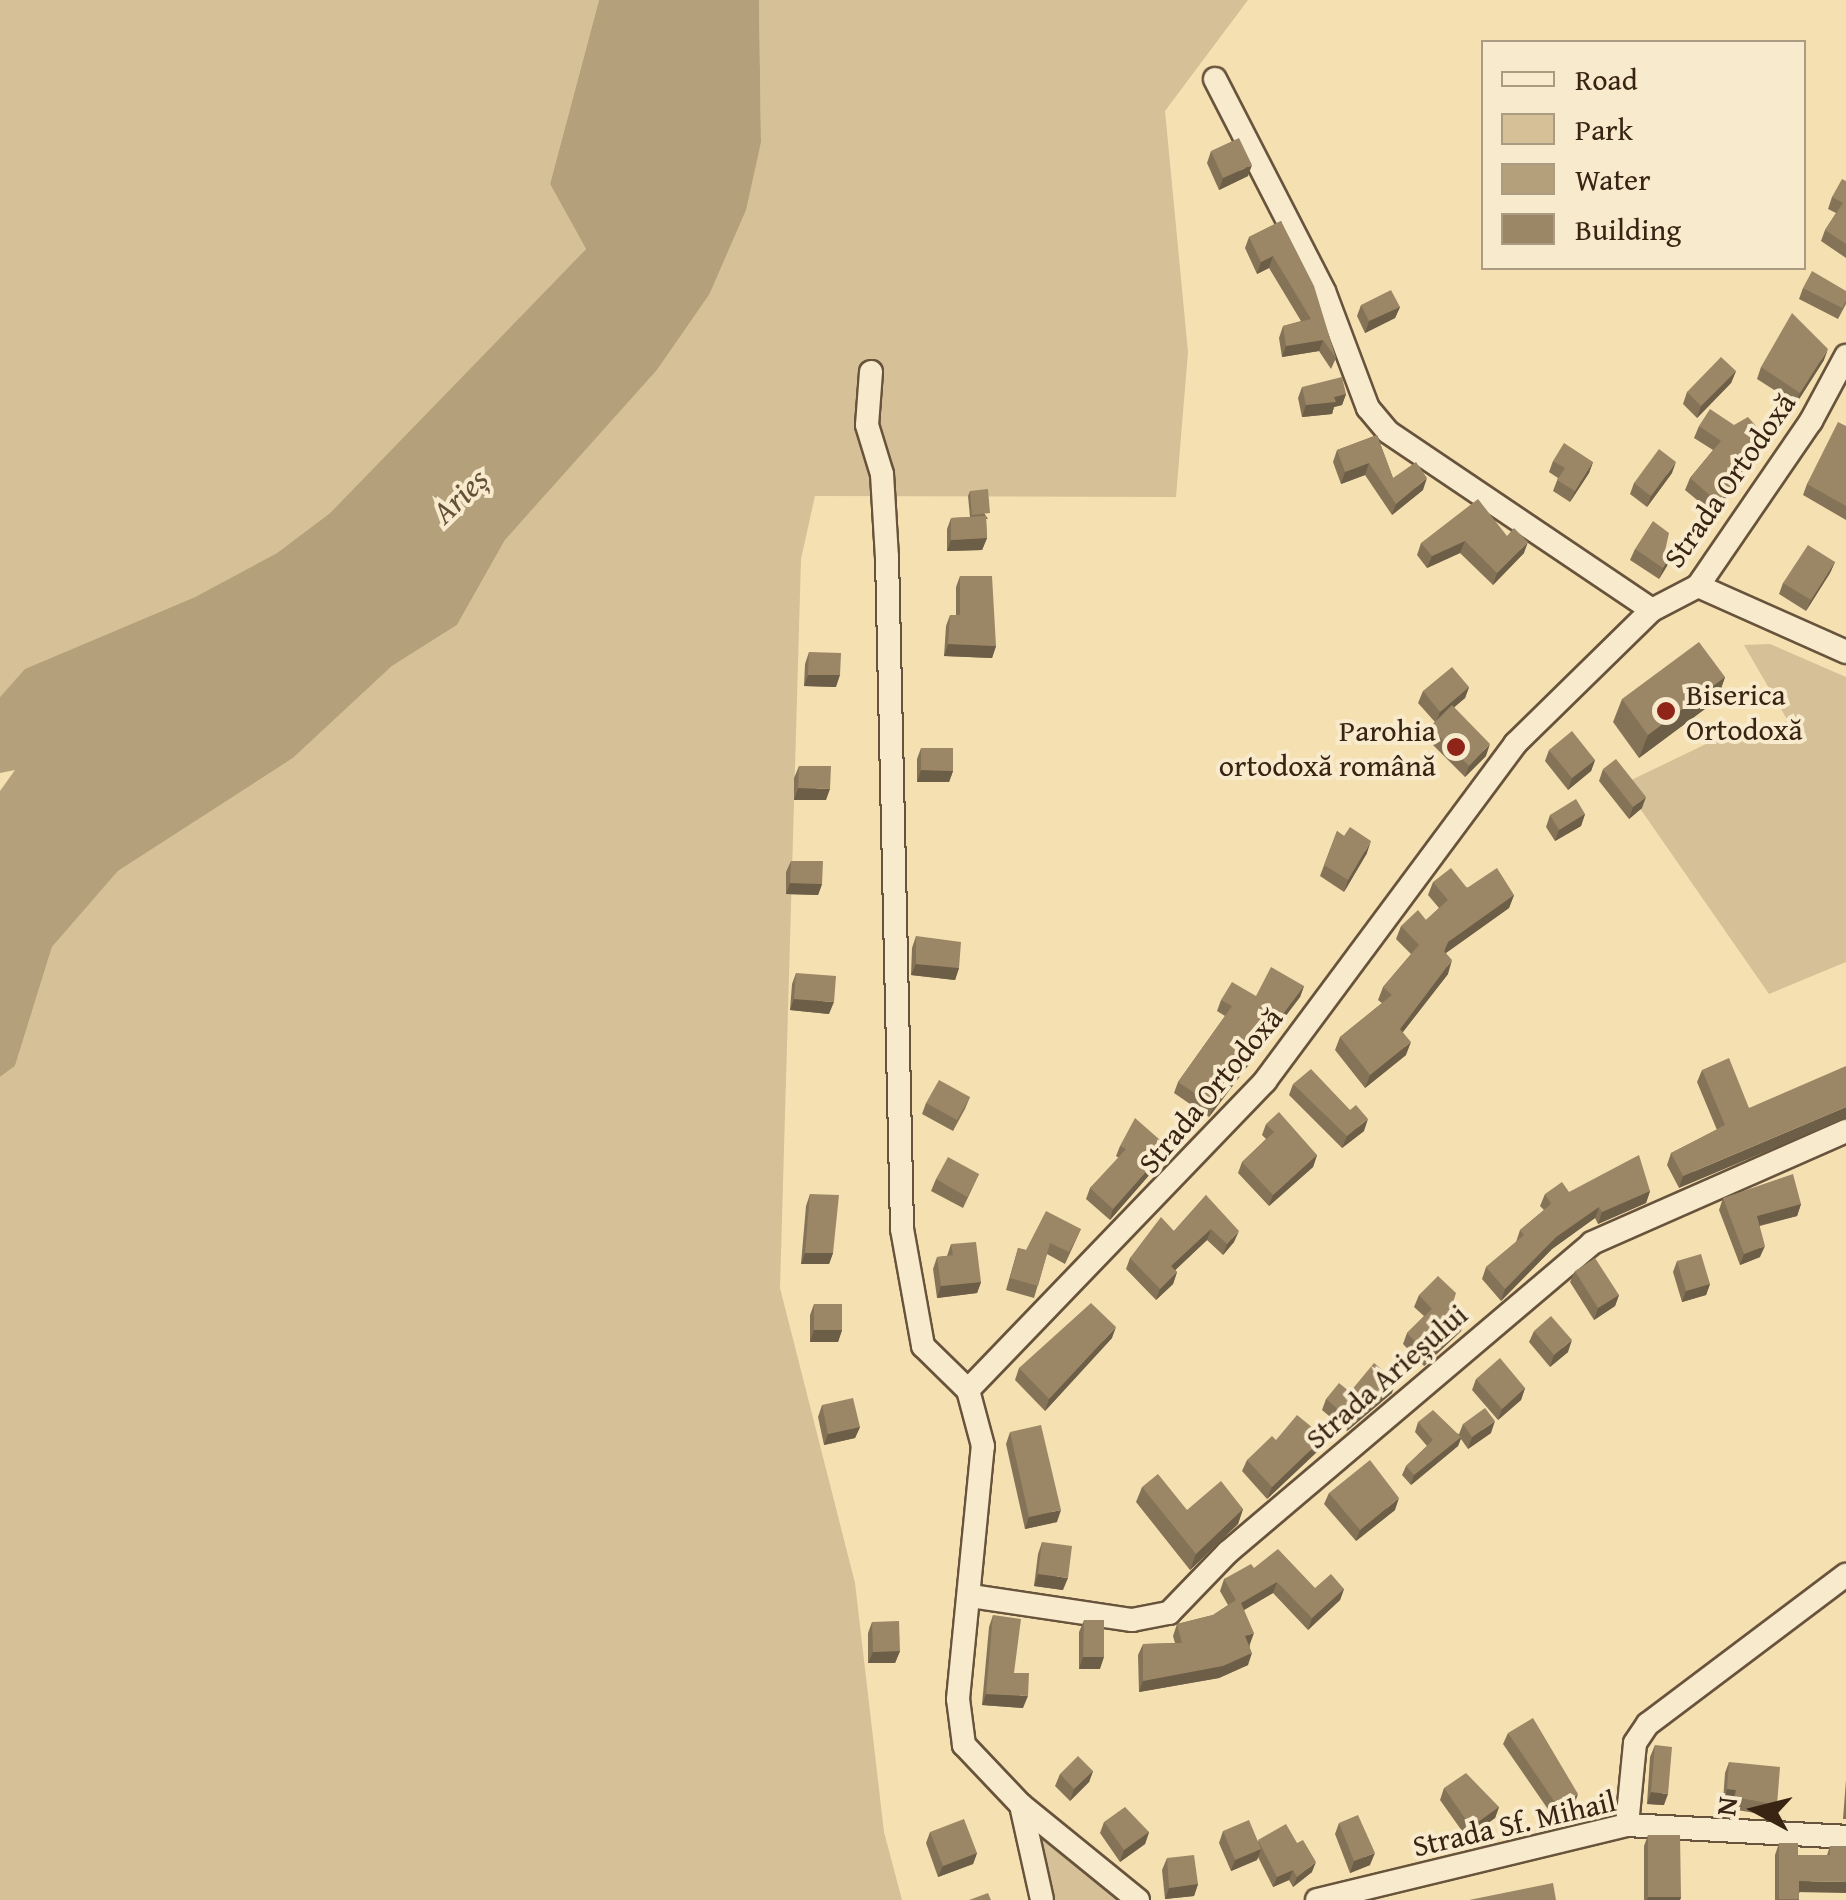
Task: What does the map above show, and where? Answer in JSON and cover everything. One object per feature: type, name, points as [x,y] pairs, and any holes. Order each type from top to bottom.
[{"type":"street","points":[[1215,78],[1324,291],[1378,420],[1413,454],[1652,610]]},
{"type":"street","name":"Strada Ortodoxă","points":[[968,1390],[1212,1142],[1516,744],[1652,610],[1698,586],[1810,421],[1846,356]]},
{"type":"street","points":[[871,372],[868,424],[882,474],[887,557],[902,1228],[923,1346],[968,1390],[983,1446],[958,1700],[964,1744],[1022,1805],[1138,1900]]},
{"type":"street","points":[[1698,586],[1846,652]]},
{"type":"street","name":"Strada Arieșului","points":[[971,1596],[1132,1620],[1169,1613],[1243,1540],[1592,1243],[1846,1131]]},
{"type":"street","points":[[1627,1825],[1636,1743],[1648,1724],[1846,1575]]},
{"type":"street","points":[[1022,1805],[1042,1900]]},
{"type":"street","name":"Strada Sf. Mihail","points":[[1318,1900],[1627,1825],[1846,1836]]},
{"type":"green space","points":[[0,0],[599,0],[550,184],[586,249],[330,513],[277,553],[195,597],[26,669],[0,697]]},
{"type":"green space","points":[[759,0],[1248,0],[1165,111],[1188,352],[1176,497],[815,496],[801,559],[780,1288],[855,1583],[884,1832],[902,1900],[0,1900],[0,1077],[15,1066],[52,947],[118,871],[293,758],[392,666],[457,625],[505,540],[657,370],[709,295],[761,142]]},
{"type":"green space","points":[[1770,644],[1846,677],[1846,962],[1769,994],[1623,784],[1706,744],[1788,721],[1744,645]]},
{"type":"green space","points":[[1033,1823],[1128,1900],[1051,1900]]},
{"type":"water","name":"Arieș","points":[[599,0],[759,0],[761,142],[746,210],[709,295],[657,370],[505,540],[457,625],[392,666],[293,758],[118,871],[52,947],[15,1066],[0,1077],[0,791],[15,770],[0,773],[0,697],[25,669],[195,597],[277,553],[330,513],[586,249],[550,184]]},
{"type":"building","points":[[1239,138],[1252,165],[1223,178],[1211,151]]},
{"type":"building","points":[[1842,179],[1846,181],[1846,244],[1825,230],[1843,203],[1832,197]]},
{"type":"building","points":[[1281,221],[1314,286],[1336,358],[1323,340],[1286,346],[1283,326],[1311,319],[1273,256],[1261,262],[1249,237]]},
{"type":"building","points":[[1812,271],[1846,291],[1842,308],[1803,288]]},
{"type":"building","points":[[1391,290],[1400,307],[1369,321],[1361,305]]},
{"type":"building","points":[[1792,313],[1828,349],[1800,393],[1761,367]]},
{"type":"building","points":[[1721,357],[1736,371],[1701,406],[1687,392]]},
{"type":"building","points":[[1342,377],[1346,394],[1334,397],[1336,402],[1306,405],[1302,387]]},
{"type":"building","points":[[1710,409],[1734,425],[1748,417],[1766,437],[1719,503],[1690,478],[1721,441],[1699,426]]},
{"type":"building","points":[[1838,422],[1846,426],[1846,506],[1807,484]]},
{"type":"building","points":[[1377,435],[1393,478],[1416,462],[1427,478],[1396,504],[1369,463],[1345,472],[1337,450]]},
{"type":"building","points":[[1564,443],[1593,462],[1575,491],[1557,480],[1565,468],[1553,461]]},
{"type":"building","points":[[1659,449],[1676,462],[1651,496],[1634,483]]},
{"type":"building","points":[[988,489],[990,513],[972,515],[970,491]]},
{"type":"building","points":[[1478,499],[1507,536],[1514,528],[1528,542],[1497,573],[1465,541],[1432,556],[1421,543]]},
{"type":"building","points":[[986,516],[987,538],[951,540],[951,518]]},
{"type":"building","points":[[1653,521],[1669,533],[1665,551],[1671,555],[1663,568],[1635,549]]},
{"type":"building","points":[[1808,545],[1835,562],[1811,600],[1783,583]]},
{"type":"building","points":[[960,576],[992,576],[996,646],[948,644],[950,615],[960,615]]},
{"type":"building","points":[[1699,642],[1725,677],[1648,735],[1622,699]]},
{"type":"building","points":[[809,652],[841,653],[840,675],[808,675]]},
{"type":"building","points":[[1452,667],[1469,687],[1440,712],[1423,691]]},
{"type":"building","points":[[1452,705],[1490,744],[1469,766],[1430,727]]},
{"type":"building","points":[[1572,731],[1595,760],[1572,778],[1549,750]]},
{"type":"building","points":[[921,748],[953,748],[953,771],[921,770]]},
{"type":"building","points":[[1616,759],[1646,797],[1633,807],[1603,769]]},
{"type":"building","points":[[799,766],[831,766],[830,789],[798,788]]},
{"type":"building","points":[[1576,799],[1585,814],[1559,830],[1550,815]]},
{"type":"building","points":[[1350,827],[1371,841],[1348,880],[1324,865],[1337,831],[1344,836]]},
{"type":"building","points":[[791,861],[823,861],[822,884],[790,883]]},
{"type":"building","points":[[1451,868],[1467,888],[1497,868],[1514,895],[1448,942],[1444,951],[1452,960],[1400,1029],[1411,1042],[1370,1075],[1340,1037],[1392,995],[1383,987],[1419,945],[1401,926],[1418,910],[1426,920],[1448,900],[1433,882]]},
{"type":"building","points":[[916,936],[961,942],[959,968],[916,964]]},
{"type":"building","points":[[1271,967],[1304,986],[1214,1106],[1178,1082],[1232,1006],[1221,1000],[1232,982],[1256,996]]},
{"type":"building","points":[[796,973],[836,976],[834,1002],[794,999]]},
{"type":"building","points":[[1729,1058],[1749,1108],[1846,1066],[1846,1107],[1683,1176],[1671,1153],[1725,1125],[1702,1070]]},
{"type":"building","points":[[1311,1069],[1350,1110],[1356,1105],[1368,1119],[1347,1136],[1293,1084]]},
{"type":"building","points":[[939,1080],[970,1097],[957,1120],[926,1103]]},
{"type":"building","points":[[1279,1112],[1317,1155],[1273,1195],[1242,1162],[1274,1132],[1266,1124]]},
{"type":"building","points":[[1135,1118],[1168,1147],[1113,1209],[1090,1188],[1126,1149],[1120,1146]]},
{"type":"building","points":[[1639,1155],[1650,1191],[1602,1212],[1599,1207],[1556,1237],[1505,1289],[1486,1267],[1524,1235],[1520,1230],[1551,1204],[1545,1194],[1562,1182],[1569,1192]]},
{"type":"building","points":[[948,1157],[979,1174],[967,1197],[936,1179]]},
{"type":"building","points":[[1793,1174],[1801,1204],[1757,1216],[1765,1246],[1744,1254],[1723,1198]]},
{"type":"building","points":[[810,1194],[839,1195],[833,1253],[805,1253]]},
{"type":"building","points":[[1206,1195],[1239,1231],[1227,1244],[1211,1229],[1171,1266],[1177,1272],[1160,1289],[1130,1258],[1161,1217],[1174,1231]]},
{"type":"building","points":[[1046,1211],[1081,1229],[1069,1252],[1050,1243],[1038,1286],[1010,1278],[1018,1248],[1026,1250]]},
{"type":"building","points":[[976,1242],[981,1282],[941,1286],[937,1257],[953,1255],[951,1244]]},
{"type":"building","points":[[1701,1254],[1710,1284],[1686,1291],[1677,1261]]},
{"type":"building","points":[[1595,1258],[1619,1295],[1598,1308],[1575,1271]]},
{"type":"building","points":[[1438,1276],[1456,1293],[1452,1306],[1465,1320],[1428,1355],[1407,1333],[1432,1309],[1419,1295]]},
{"type":"building","points":[[1091,1303],[1116,1327],[1049,1399],[1019,1368]]},
{"type":"building","points":[[814,1304],[842,1304],[842,1330],[814,1330]]},
{"type":"building","points":[[1551,1316],[1572,1340],[1554,1355],[1534,1331]]},
{"type":"building","points":[[1500,1358],[1525,1388],[1502,1409],[1476,1379]]},
{"type":"building","points":[[1374,1363],[1396,1381],[1351,1420],[1326,1399],[1339,1383],[1350,1392]]},
{"type":"building","points":[[853,1398],[860,1427],[828,1434],[822,1405]]},
{"type":"building","points":[[1485,1408],[1495,1421],[1472,1437],[1463,1424]]},
{"type":"building","points":[[1433,1410],[1461,1437],[1414,1475],[1406,1466],[1433,1440],[1418,1422]]},
{"type":"building","points":[[1297,1415],[1324,1437],[1272,1487],[1247,1460],[1272,1436],[1276,1440]]},
{"type":"building","points":[[1041,1425],[1061,1510],[1029,1517],[1010,1432]]},
{"type":"building","points":[[1370,1460],[1399,1498],[1360,1530],[1329,1493]]},
{"type":"building","points":[[1158,1474],[1187,1510],[1221,1481],[1243,1509],[1196,1554],[1142,1487]]},
{"type":"building","points":[[1042,1542],[1072,1546],[1068,1578],[1038,1574]]},
{"type":"building","points":[[1278,1549],[1315,1588],[1331,1574],[1344,1589],[1312,1618],[1277,1582],[1241,1603],[1254,1633],[1245,1636],[1252,1653],[1223,1666],[1143,1681],[1143,1644],[1182,1643],[1177,1624],[1213,1615],[1236,1600],[1224,1579],[1251,1564],[1254,1568]]},
{"type":"building","points":[[993,1615],[1021,1619],[1014,1673],[1029,1673],[1028,1696],[986,1694]]},
{"type":"building","points":[[1084,1620],[1104,1620],[1104,1657],[1083,1657]]},
{"type":"building","points":[[899,1621],[900,1651],[873,1652],[872,1622]]},
{"type":"building","points":[[1533,1718],[1578,1794],[1558,1807],[1508,1733]]},
{"type":"building","points":[[1655,1745],[1672,1747],[1668,1794],[1651,1792]]},
{"type":"building","points":[[1078,1756],[1093,1771],[1074,1789],[1060,1774]]},
{"type":"building","points":[[1729,1762],[1780,1767],[1777,1805],[1735,1797],[1736,1790],[1727,1789]]},
{"type":"building","points":[[1466,1773],[1499,1807],[1471,1827],[1444,1788]]},
{"type":"building","points":[[1125,1807],[1149,1832],[1124,1850],[1104,1822]]},
{"type":"building","points":[[1358,1815],[1375,1853],[1354,1861],[1339,1823]]},
{"type":"building","points":[[964,1819],[977,1853],[943,1866],[930,1832]]},
{"type":"building","points":[[1249,1820],[1261,1849],[1235,1860],[1223,1831]]},
{"type":"building","points":[[1286,1824],[1297,1843],[1303,1840],[1316,1862],[1297,1877],[1293,1870],[1277,1877],[1258,1840]]},
{"type":"building","points":[[1648,1835],[1680,1835],[1681,1897],[1648,1897]]},
{"type":"building","points":[[1779,1843],[1798,1843],[1798,1855],[1830,1855],[1830,1846],[1846,1846],[1846,1882],[1799,1881],[1799,1899],[1779,1899]]},
{"type":"building","points":[[1194,1855],[1198,1884],[1169,1888],[1167,1858]]},
{"type":"building","points":[[1553,1883],[1556,1900],[1469,1900]]},
{"type":"building","points":[[988,1893],[991,1900],[969,1900]]},
{"type":"place","name":"Biserica Ortodoxă","points":[[1666,711]]},
{"type":"place","name":"Parohia ortodoxă română","points":[[1456,747]]}]
